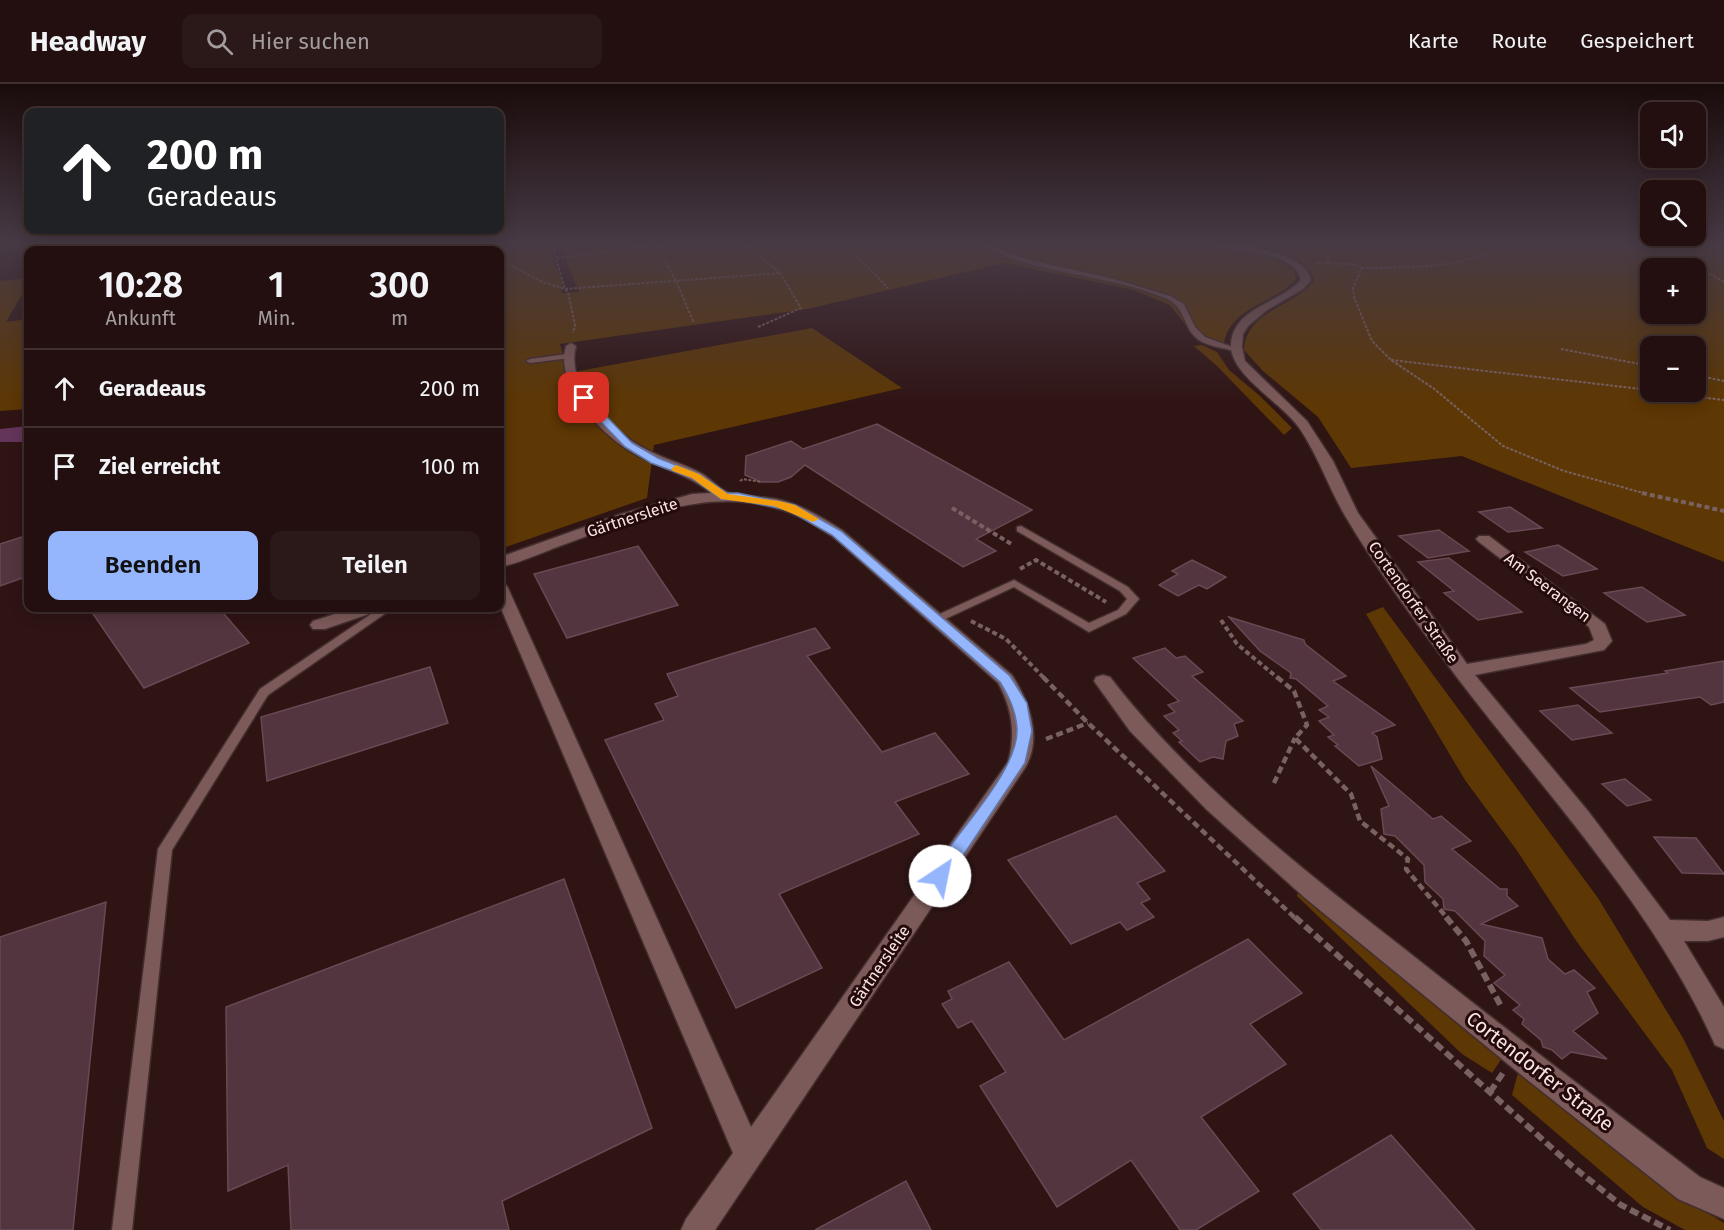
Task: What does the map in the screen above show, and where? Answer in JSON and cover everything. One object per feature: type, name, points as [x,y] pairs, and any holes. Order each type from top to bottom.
[{"type":"street","points":[[1234,348],[1236,332],[1248,320],[1285,295]]},
{"type":"street","name":"Cortendorfer Straße","points":[[1234,348],[1245,369],[1303,424],[1326,461],[1352,513],[1396,580],[1462,671],[1580,817],[1664,930],[1709,1003],[1724,1036]]},
{"type":"street","points":[[569,351],[570,378],[584,398],[628,445],[655,460],[696,476],[724,496]]},
{"type":"street","name":"Gärtnersleite","points":[[504,561],[674,502],[724,496],[775,503],[806,514],[837,533],[944,615],[1005,679],[1020,703],[1024,731],[1023,747],[1018,763],[697,1230]]},
{"type":"street","name":"Am Seerangen","points":[[1462,671],[1588,649],[1598,646],[1603,641],[1596,624],[1484,539]]},
{"type":"street","points":[[504,597],[749,1156]]},
{"type":"street","points":[[319,625],[357,612]]},
{"type":"street","name":"Cortendorfer Straße","points":[[1103,681],[1137,726],[1207,796],[1313,891],[1535,1069],[1689,1188],[1724,1204]]},
{"type":"street","points":[[1664,930],[1708,931],[1724,927]]},
{"type":"lane","points":[[1163,295],[1182,305],[1192,328],[1202,339],[1234,348]]},
{"type":"lane","points":[[530,361],[569,351]]},
{"type":"lane","points":[[944,615],[1014,583],[1089,628],[1122,612],[1132,599],[1124,589],[1021,529]]},
{"type":"lane","points":[[122,1230],[165,849],[264,692],[381,612]]},
{"type":"path","points":[[569,295],[575,325],[569,351]]},
{"type":"path","points":[[682,295],[694,323]]},
{"type":"path","points":[[758,327],[801,308],[793,295]]},
{"type":"path","points":[[1354,295],[1372,341],[1391,360],[1433,388],[1503,446],[1564,471],[1661,498],[1724,511]]},
{"type":"path","points":[[1561,349],[1640,364]]},
{"type":"path","points":[[1391,360],[1640,389]]},
{"type":"path","points":[[1706,377],[1724,381]]},
{"type":"path","points":[[1706,398],[1724,400]]},
{"type":"path","points":[[724,496],[743,479],[771,485]]},
{"type":"path","points":[[952,508],[1018,548]]},
{"type":"path","points":[[1027,554],[1122,612]]},
{"type":"path","points":[[1014,583],[1015,571],[1036,560]]},
{"type":"path","points":[[944,615],[1005,639],[1088,723],[1251,878],[1572,1166],[1621,1205],[1670,1230]]},
{"type":"path","points":[[1221,620],[1237,644],[1294,691],[1307,725],[1295,738],[1274,783]]},
{"type":"path","points":[[1023,747],[1088,723]]},
{"type":"path","points":[[1295,738],[1351,794],[1360,821],[1408,859],[1406,869],[1466,941],[1503,1010]]},
{"type":"shaded area","points":[[0,295],[21,295],[6,322],[24,320],[24,409],[0,411]]},
{"type":"shaded area","points":[[504,295],[865,295],[807,309],[560,344],[568,373],[812,328],[902,388],[654,445],[647,498],[504,548]]},
{"type":"shaded area","points":[[1147,295],[1274,295],[1244,313],[1235,321],[1224,343],[1196,338],[1170,305]]},
{"type":"shaded area","points":[[1296,295],[1640,295],[1640,324],[1706,324],[1706,295],[1724,295],[1724,562],[1462,456],[1351,468],[1318,417],[1263,371],[1244,350],[1253,326]]},
{"type":"shaded area","points":[[1202,345],[1217,352],[1229,370],[1260,396],[1292,428],[1284,435],[1217,366],[1194,346]]},
{"type":"shaded area","points":[[24,426],[24,442],[0,442],[0,429]]},
{"type":"shaded area","points":[[1383,607],[1598,898],[1683,1038],[1724,1121],[1724,1159],[1707,1148],[1672,1070],[1577,942],[1518,852],[1465,780],[1366,614]]},
{"type":"shaded area","points":[[1299,887],[1344,931],[1496,1052],[1502,1058],[1492,1073],[1462,1054],[1297,896]]},
{"type":"shaded area","points":[[1519,1069],[1679,1195],[1724,1223],[1724,1230],[1685,1230],[1643,1207],[1512,1095]]},
{"type":"building","points":[[877,424],[1032,510],[976,539],[996,551],[963,567],[805,465],[791,477],[778,482],[761,482],[745,475],[746,456],[791,441],[803,449]]},
{"type":"building","points":[[1510,507],[1542,528],[1508,532],[1479,512]]},
{"type":"building","points":[[1439,530],[1469,551],[1428,558],[1399,536]]},
{"type":"building","points":[[24,536],[24,577],[0,586],[0,544]]},
{"type":"building","points":[[1558,545],[1597,569],[1563,576],[1525,552]]},
{"type":"building","points":[[638,546],[678,605],[567,638],[534,574]]},
{"type":"building","points":[[1449,558],[1522,612],[1478,620],[1444,593],[1454,591],[1418,562]]},
{"type":"building","points":[[1192,560],[1226,577],[1207,589],[1199,585],[1178,596],[1159,585],[1178,574],[1172,571]]},
{"type":"building","points":[[1642,587],[1685,615],[1647,622],[1604,593]]},
{"type":"building","points":[[92,612],[222,612],[249,643],[144,688]]},
{"type":"building","points":[[1229,617],[1304,640],[1305,644],[1346,676],[1333,681],[1395,725],[1372,733],[1377,737],[1382,759],[1359,766],[1335,746],[1338,745],[1328,737],[1334,735],[1319,721],[1329,717],[1319,710],[1328,706],[1296,679],[1290,678],[1291,673],[1260,651]]},
{"type":"building","points":[[815,628],[830,648],[807,656],[882,752],[935,733],[969,774],[895,802],[919,834],[779,894],[822,968],[736,1008],[605,740],[664,720],[655,704],[678,696],[667,674]]},
{"type":"building","points":[[1165,648],[1176,658],[1185,656],[1203,672],[1192,676],[1243,721],[1234,724],[1238,736],[1226,741],[1223,759],[1213,757],[1200,762],[1179,742],[1182,741],[1173,733],[1179,730],[1164,716],[1175,712],[1168,705],[1179,701],[1133,658]]},
{"type":"building","points":[[1724,661],[1724,702],[1711,705],[1700,697],[1600,712],[1570,688],[1668,673],[1665,671]]},
{"type":"building","points":[[430,667],[448,723],[267,781],[261,717]]},
{"type":"building","points":[[1578,705],[1612,733],[1572,740],[1540,711]]},
{"type":"building","points":[[1371,766],[1433,819],[1441,816],[1471,841],[1452,849],[1500,889],[1507,889],[1507,896],[1518,906],[1481,924],[1542,938],[1548,959],[1565,974],[1574,970],[1595,988],[1587,992],[1598,1013],[1573,1031],[1607,1059],[1571,1052],[1562,1059],[1552,1050],[1543,1047],[1541,1040],[1522,1024],[1524,1019],[1513,1010],[1520,1005],[1494,983],[1505,975],[1484,956],[1485,941],[1455,911],[1444,909],[1443,899],[1425,882],[1424,865],[1395,836],[1384,834],[1381,809],[1389,806]]},
{"type":"building","points":[[1625,779],[1651,800],[1627,806],[1602,784]]},
{"type":"building","points":[[1116,816],[1165,871],[1137,883],[1150,899],[1141,903],[1154,917],[1127,930],[1120,922],[1071,944],[1008,860]]},
{"type":"building","points":[[1654,837],[1696,838],[1724,874],[1682,873]]},
{"type":"building","points":[[564,879],[652,1128],[502,1201],[509,1230],[291,1230],[288,1165],[228,1191],[226,1007]]},
{"type":"building","points":[[106,902],[73,1230],[0,1230],[0,937]]},
{"type":"building","points":[[1248,939],[1302,993],[1250,1024],[1286,1064],[1201,1117],[1259,1191],[1196,1230],[1180,1230],[1131,1160],[1057,1207],[980,1086],[1006,1072],[972,1021],[958,1028],[942,1004],[952,999],[948,991],[1009,962],[1064,1040]]},
{"type":"building","points":[[1391,1135],[1475,1230],[1321,1230],[1293,1194]]},
{"type":"building","points":[[906,1181],[931,1230],[815,1230]]},
{"type":"slow traffic","points":[[676,469],[696,476],[724,496],[775,503],[792,508],[813,519]]},
{"type":"route","points":[[584,398],[596,414],[628,445],[655,460],[696,476],[724,496],[775,503],[792,508],[837,533],[1005,679],[1020,703],[1024,731],[1023,747],[1018,763],[940,876]]}]
